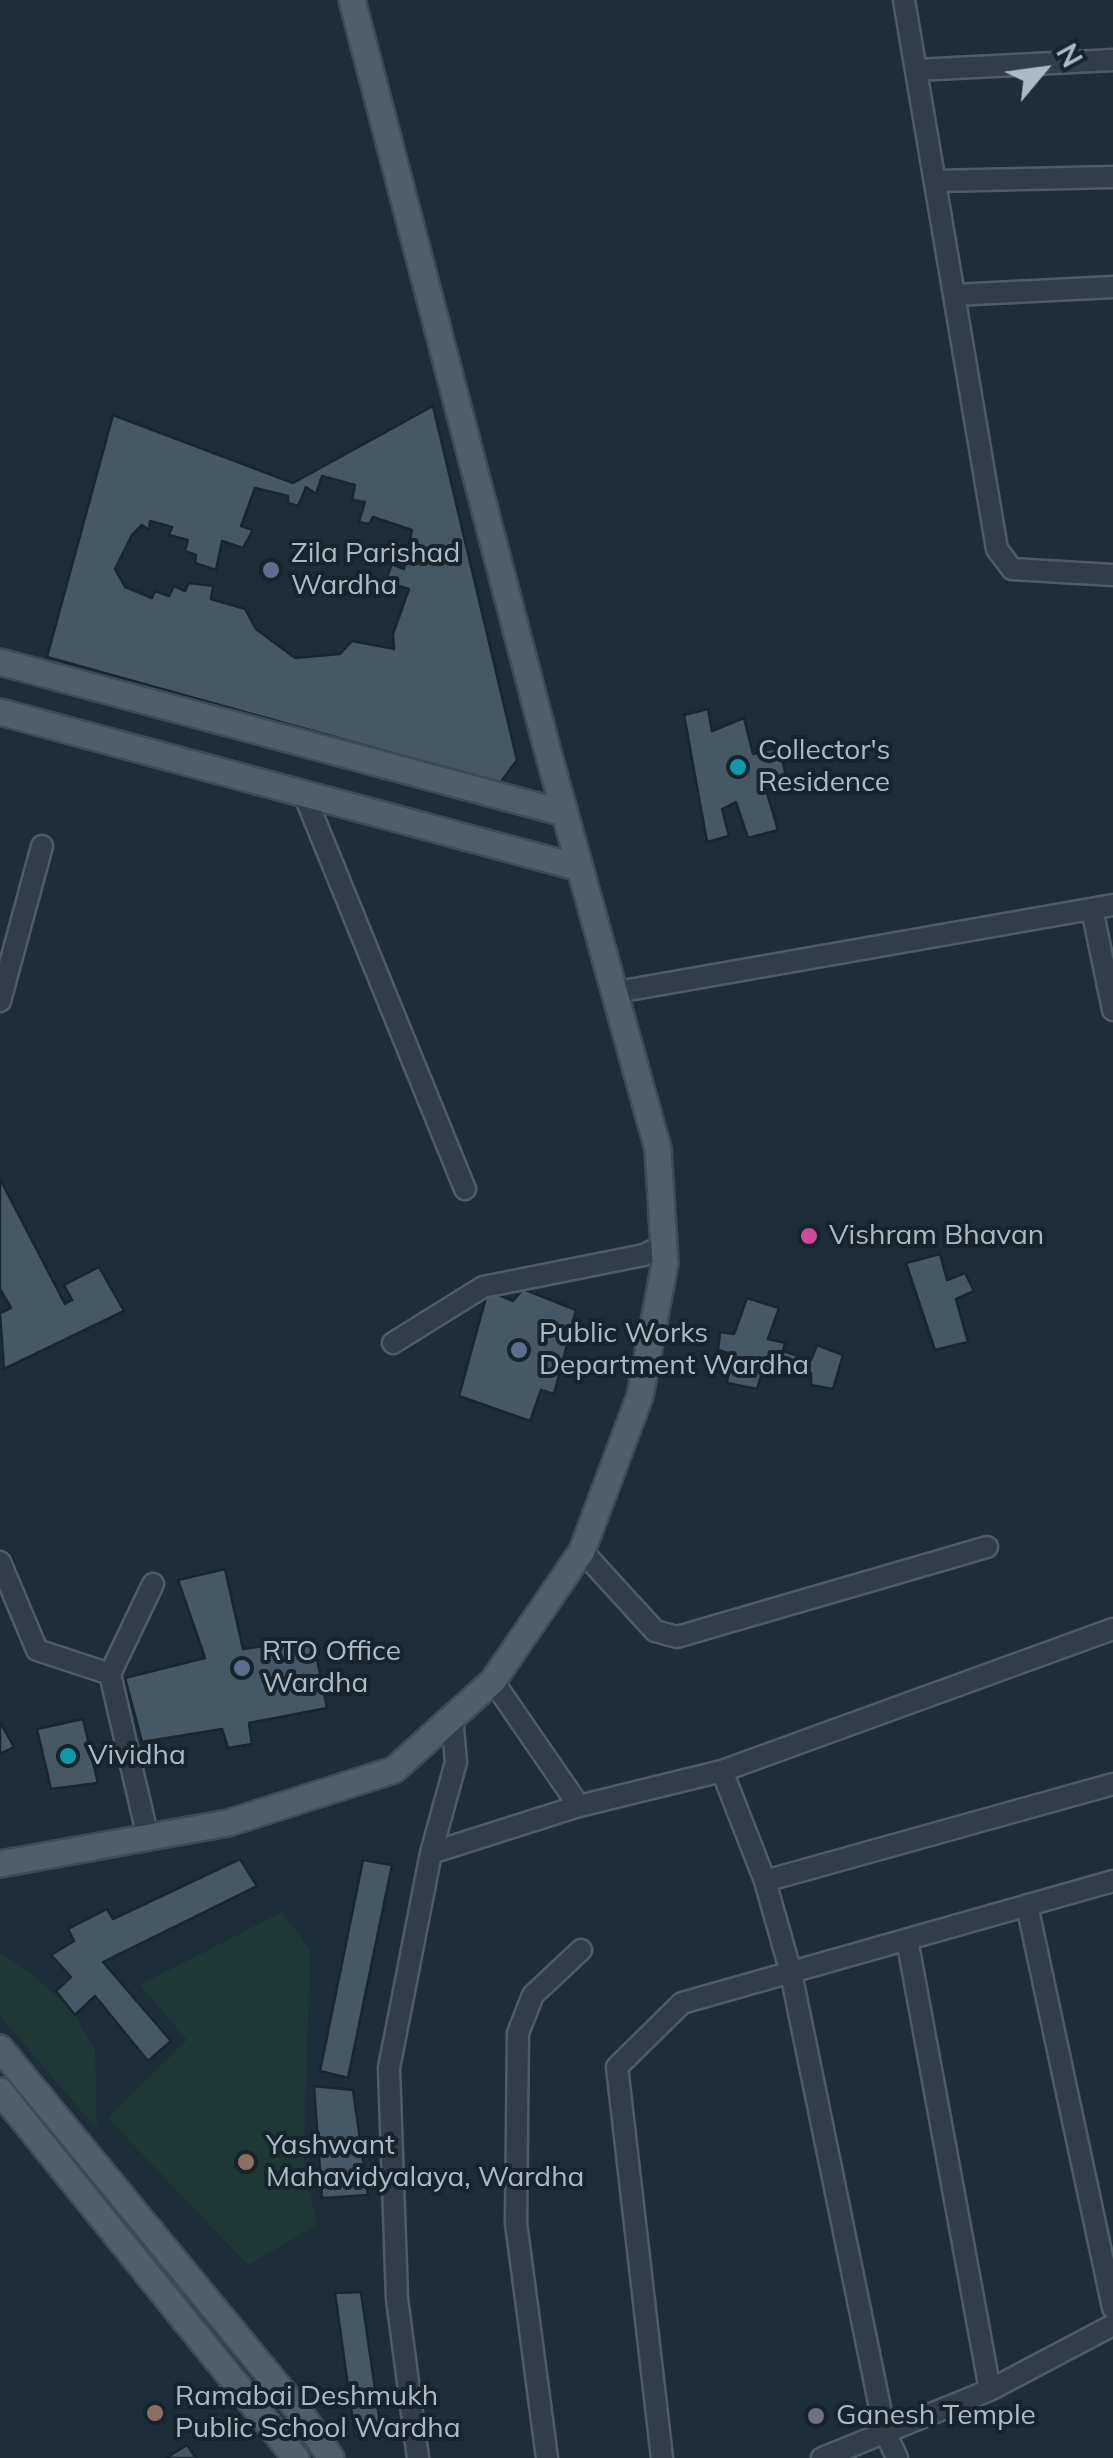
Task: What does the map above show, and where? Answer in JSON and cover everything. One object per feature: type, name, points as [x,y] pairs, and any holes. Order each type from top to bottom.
[{"type":"main road","points":[[0,1864],[228,1823],[394,1770],[493,1680],[582,1551],[640,1396],[664,1245],[658,1149],[564,813],[352,0]]},
{"type":"main road","points":[[0,662],[564,813]]},
{"type":"main road","points":[[0,712],[580,868]]},
{"type":"main road","points":[[0,2048],[302,2415],[331,2458]]},
{"type":"main road","points":[[0,2091],[296,2458]]},
{"type":"street","points":[[904,0],[1002,561],[1024,571],[1113,574]]},
{"type":"street","points":[[916,70],[1113,60]]},
{"type":"street","points":[[935,181],[1113,177]]},
{"type":"street","points":[[954,296],[1113,287]]},
{"type":"street","points":[[304,794],[465,1190]]},
{"type":"street","points":[[0,1002],[42,846]]},
{"type":"street","points":[[617,992],[1102,907],[1113,1010]]},
{"type":"street","points":[[393,1343],[483,1288],[644,1255],[664,1245]]},
{"type":"street","points":[[582,1551],[655,1631],[677,1636],[987,1546]]},
{"type":"street","points":[[0,1562],[37,1650],[110,1674]]},
{"type":"street","points":[[148,1838],[110,1674],[153,1584]]},
{"type":"street","points":[[431,1853],[579,1806],[722,1772],[1113,1629]]},
{"type":"street","points":[[493,1680],[579,1806]]},
{"type":"street","points":[[418,2458],[398,2298],[389,2068],[431,1853],[456,1762],[452,1717]]},
{"type":"street","points":[[722,1772],[765,1881],[791,1973],[885,2432],[897,2458]]},
{"type":"street","points":[[765,1881],[1113,1784]]},
{"type":"street","points":[[662,2458],[617,2067],[682,2003],[1113,1880]]},
{"type":"street","points":[[1027,1905],[1113,2308]]},
{"type":"street","points":[[908,1939],[990,2390]]},
{"type":"street","points":[[547,2458],[516,2223],[518,2034],[533,1996],[581,1950]]},
{"type":"street","points":[[822,2458],[990,2390],[1113,2325]]},
{"type":"green space","points":[[282,1912],[310,1950],[304,2161],[317,2225],[248,2265],[108,2118],[187,2040],[140,1985]]},
{"type":"green space","points":[[0,1952],[37,1978],[75,2015],[95,2050],[97,2129],[0,2016]]},
{"type":"building","name":"Zila Parishad Wardha","points":[[433,406],[517,760],[500,783],[47,657],[113,415],[293,483]]},
{"type":"building","points":[[322,476],[355,485],[352,500],[365,502],[359,522],[369,524],[373,517],[412,530],[404,569],[392,564],[385,582],[409,589],[393,634],[394,649],[352,641],[340,654],[295,658],[256,629],[245,609],[211,599],[213,586],[189,583],[185,591],[174,586],[169,596],[155,591],[152,598],[125,587],[115,569],[132,535],[142,525],[149,530],[150,521],[172,527],[169,535],[188,540],[185,551],[196,555],[195,563],[216,570],[222,541],[243,548],[253,530],[241,526],[255,488],[288,496],[288,503],[298,506],[306,487],[316,494]]},
{"type":"building","name":"Collector's Residence","points":[[708,709],[712,731],[744,718],[753,754],[779,747],[787,780],[764,783],[778,830],[748,838],[736,802],[722,809],[729,836],[707,842],[684,715]]},
{"type":"building","points":[[0,1179],[65,1304],[72,1300],[64,1285],[99,1267],[124,1311],[4,1369],[0,1313],[11,1308],[0,1289]]},
{"type":"building","points":[[940,1254],[947,1280],[965,1273],[974,1291],[956,1299],[968,1342],[935,1350],[906,1263]]},
{"type":"building","name":"Public Works Department Wardha","points":[[523,1289],[576,1310],[554,1394],[541,1390],[530,1421],[459,1396],[488,1290],[513,1301]]},
{"type":"building","points":[[747,1298],[779,1308],[768,1339],[785,1343],[783,1351],[811,1360],[817,1345],[843,1355],[833,1389],[811,1385],[811,1373],[783,1365],[779,1376],[763,1369],[757,1389],[727,1383],[731,1354],[718,1350],[720,1332],[734,1334]]},
{"type":"building","name":"RTO Office Wardha","points":[[225,1569],[243,1649],[313,1639],[327,1708],[249,1723],[252,1744],[228,1748],[222,1729],[142,1742],[125,1678],[205,1658],[178,1580]]},
{"type":"building","name":"Vividha","points":[[83,1719],[98,1783],[51,1789],[37,1729]]},
{"type":"building","points":[[0,1722],[14,1747],[0,1754]]},
{"type":"building","points":[[240,1859],[257,1886],[103,1962],[171,2041],[148,2061],[95,1996],[75,2015],[56,1991],[71,1977],[51,1955],[74,1941],[68,1929],[107,1909],[113,1919]]},
{"type":"building","points":[[363,1860],[392,1865],[348,2078],[320,2071]]},
{"type":"building","points":[[314,2086],[353,2090],[368,2195],[322,2198]]},
{"type":"building","points":[[361,2292],[381,2430],[355,2436],[335,2293]]},
{"type":"building","points":[[187,2445],[196,2458],[166,2458]]},
{"type":"place","name":"Zila Parishad Wardha","points":[[271,570]]},
{"type":"place","name":"Collector's Residence","points":[[738,767]]},
{"type":"place","name":"Vishram Bhavan","points":[[809,1236]]},
{"type":"place","name":"Public Works Department Wardha","points":[[519,1350]]},
{"type":"place","name":"RTO Office Wardha","points":[[242,1668]]},
{"type":"place","name":"Vividha","points":[[68,1756]]},
{"type":"place","name":"Yashwant Mahavidyalaya, Wardha","points":[[246,2162]]},
{"type":"place","name":"Ramabai Deshmukh Public School Wardha","points":[[155,2413]]},
{"type":"place","name":"Ganesh Temple","points":[[816,2416]]}]
